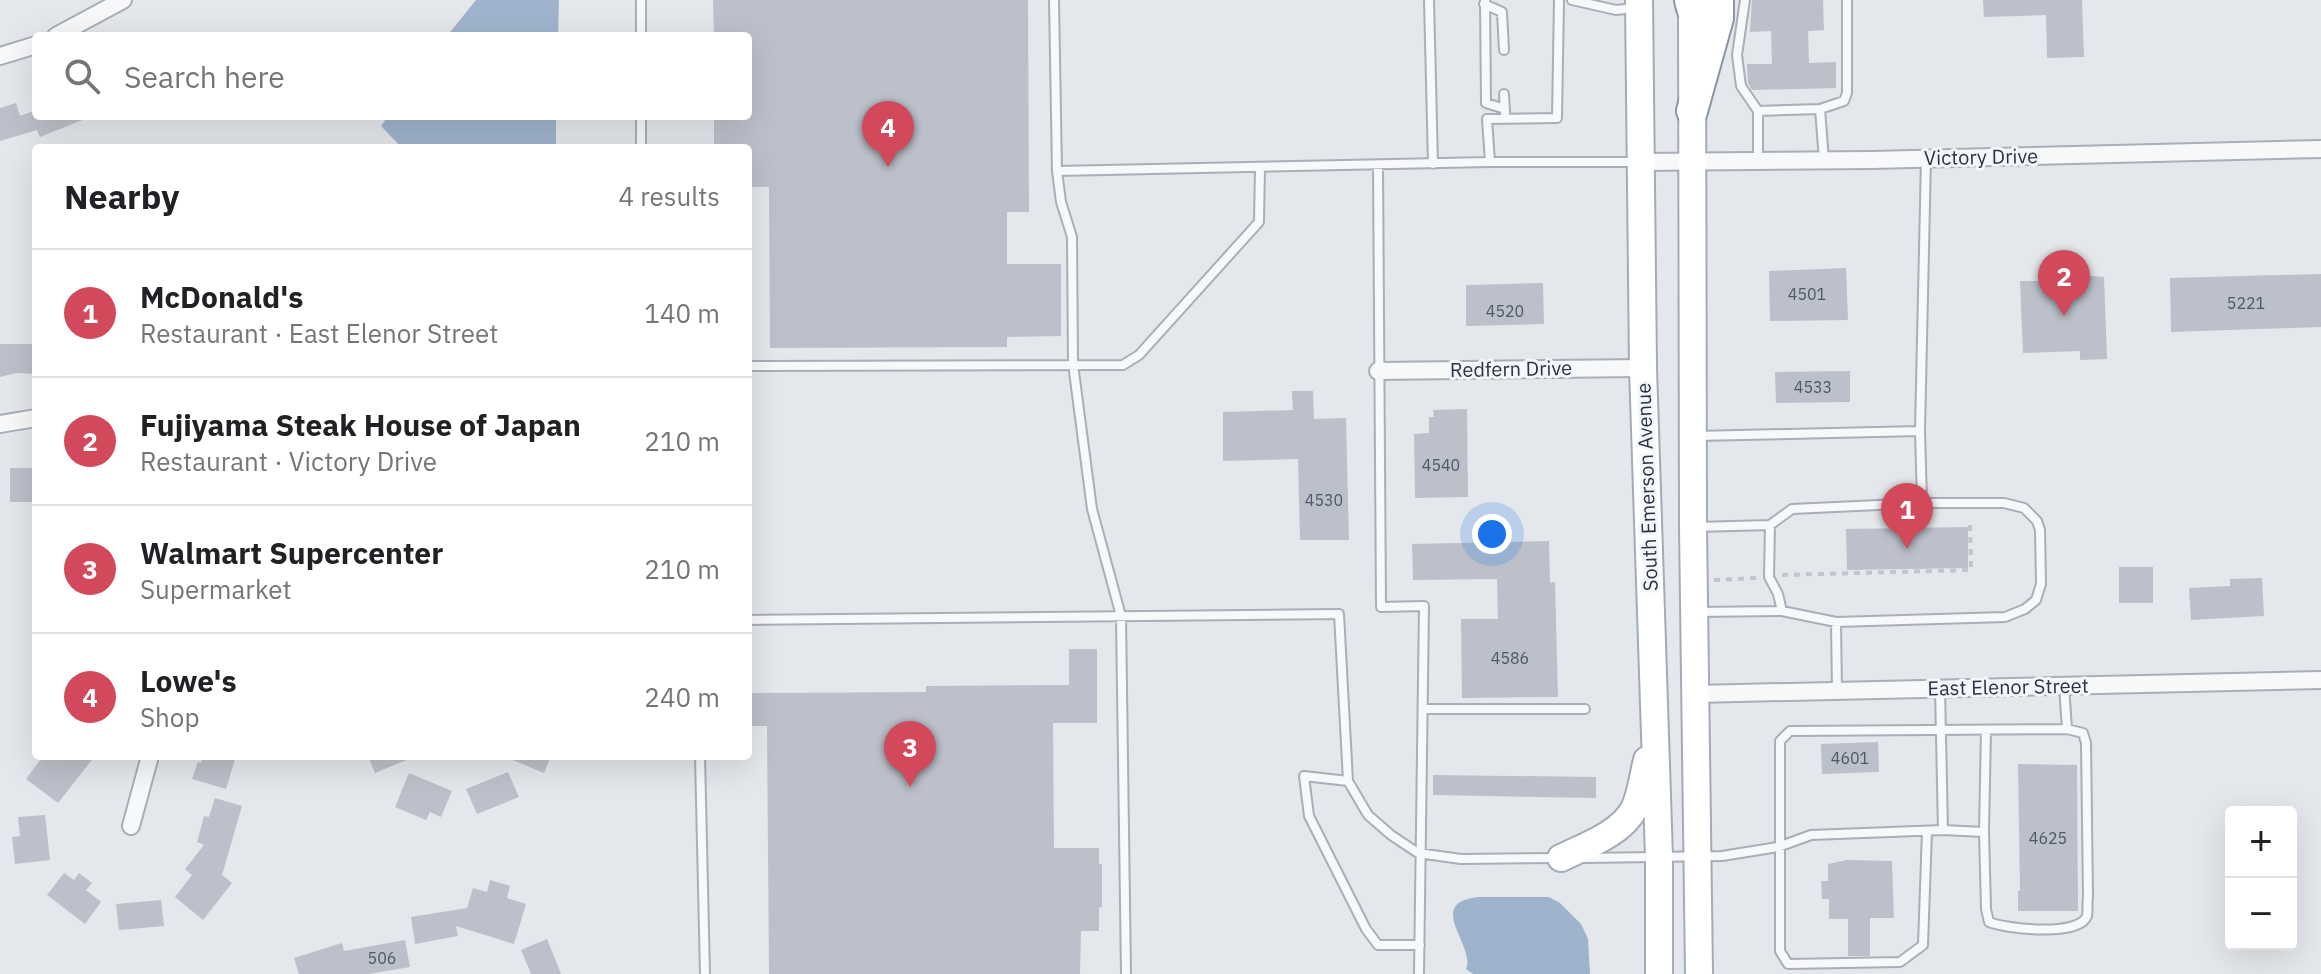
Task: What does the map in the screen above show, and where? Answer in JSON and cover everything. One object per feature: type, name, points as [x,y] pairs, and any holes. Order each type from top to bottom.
[{"type":"highway","points":[[1692,111],[1708,17]]},
{"type":"main road","name":"South Emerson Avenue","points":[[1639,4],[1643,368],[1659,857],[1659,974]]},
{"type":"main road","points":[[1692,111],[1699,974]]},
{"type":"main road","points":[[1561,858],[1605,836],[1623,823],[1634,808],[1654,733]]},
{"type":"street","points":[[63,32],[123,0]]},
{"type":"street","points":[[0,56],[32,46]]},
{"type":"street","name":"Victory Drive","points":[[1641,162],[2321,149]]},
{"type":"street","name":"Redfern Drive","points":[[1378,371],[1643,368]]},
{"type":"street","points":[[0,424],[32,419]]},
{"type":"street","name":"East Elenor Street","points":[[1696,694],[2321,680]]},
{"type":"street","points":[[131,826],[149,760]]},
{"type":"lane","points":[[641,0],[641,32]]},
{"type":"lane","points":[[1054,0],[1057,171],[1061,202],[1072,237],[1073,364],[1092,509],[1121,616],[1126,974]]},
{"type":"lane","points":[[1429,0],[1433,164]]},
{"type":"lane","points":[[1490,162],[1487,119],[1505,114],[1557,118],[1559,0]]},
{"type":"lane","points":[[1572,0],[1616,10],[1639,4]]},
{"type":"lane","points":[[1745,0],[1737,55],[1741,86],[1758,111],[1758,161]]},
{"type":"lane","points":[[1758,111],[1820,109],[1844,101],[1847,93],[1847,0]]},
{"type":"lane","points":[[1485,2],[1486,103],[1505,114]]},
{"type":"lane","points":[[1485,2],[1502,12],[1504,50]]},
{"type":"lane","points":[[1708,17],[1737,55]]},
{"type":"lane","points":[[1504,94],[1505,114]]},
{"type":"lane","points":[[1820,109],[1824,160]]},
{"type":"lane","points":[[641,120],[641,144]]},
{"type":"lane","points":[[1922,503],[1920,431],[1926,158]]},
{"type":"lane","points":[[1057,171],[1641,162]]},
{"type":"lane","points":[[1378,165],[1381,607],[1424,606],[1419,974]]},
{"type":"lane","points":[[752,366],[1123,365],[1139,355],[1259,222],[1260,167]]},
{"type":"lane","points":[[1695,436],[1920,431]]},
{"type":"lane","points":[[1693,527],[1770,525],[1792,509],[2004,503],[2024,508],[2037,521],[2040,530],[2041,584],[2036,600],[2025,609],[2005,617],[1836,622],[1782,611],[1695,612]]},
{"type":"lane","points":[[1770,525],[1769,577],[1782,611]]},
{"type":"lane","points":[[752,620],[1339,614],[1348,781],[1368,815],[1391,835],[1423,853],[1461,859],[1697,857],[1778,847],[1811,835],[1943,830],[1984,832]]},
{"type":"lane","points":[[1836,622],[1837,691]]},
{"type":"lane","points":[[2064,686],[2067,729]]},
{"type":"lane","points":[[1940,688],[1943,830]]},
{"type":"lane","points":[[1424,709],[1585,709]]},
{"type":"lane","points":[[1927,831],[1923,945],[1900,962],[1788,964],[1780,951],[1778,847],[1780,741],[1790,731],[2067,729],[2083,733],[2086,743],[2087,917],[2069,929],[2004,928],[1989,922],[1984,832],[1986,730]]},
{"type":"lane","points":[[700,760],[705,974]]},
{"type":"lane","points":[[1348,781],[1304,776],[1309,816],[1366,929],[1378,945],[1420,945]]},
{"type":"path","points":[[1712,580],[1971,570],[1970,524]]},
{"type":"water","points":[[476,0],[559,0],[558,32],[450,32]]},
{"type":"water","points":[[385,120],[556,120],[556,144],[398,144],[381,126]]},
{"type":"water","points":[[1478,897],[1549,897],[1560,903],[1581,924],[1588,939],[1590,974],[1473,974],[1466,969],[1467,960],[1453,916],[1455,908],[1462,901]]},
{"type":"building","points":[[713,0],[1028,0],[1029,212],[1007,212],[1007,264],[1061,264],[1061,336],[1007,337],[1007,347],[770,348],[769,187],[752,187],[752,144],[714,144],[714,120],[752,120],[752,32],[714,32]]},
{"type":"building","points":[[1752,0],[1823,0],[1824,30],[1808,31],[1809,63],[1836,62],[1836,88],[1752,90],[1748,83],[1747,64],[1772,64],[1771,31],[1750,32]]},
{"type":"building","points":[[1983,0],[2082,0],[2084,57],[2047,58],[2046,15],[1984,17]]},
{"type":"building","points":[[16,103],[20,116],[32,112],[32,120],[82,120],[40,137],[37,130],[0,141],[0,108]]},
{"type":"building","points":[[2061,262],[2079,262],[2079,275],[2104,277],[2107,359],[2080,360],[2080,351],[2023,353],[2020,281],[2052,281],[2052,276],[2062,275]]},
{"type":"building","points":[[1846,268],[1848,320],[1770,321],[1769,271]]},
{"type":"building","points":[[2321,274],[2321,327],[2171,332],[2170,278]]},
{"type":"building","points":[[1543,283],[1544,324],[1466,326],[1466,285]]},
{"type":"building","points":[[0,344],[32,344],[32,374],[0,377]]},
{"type":"building","points":[[1850,371],[1850,402],[1776,403],[1775,372]]},
{"type":"building","points":[[1292,391],[1313,391],[1314,419],[1346,418],[1349,540],[1300,540],[1298,459],[1223,461],[1223,412],[1293,410]]},
{"type":"building","points":[[1467,409],[1468,497],[1415,498],[1414,434],[1429,433],[1429,417],[1434,417],[1433,410]]},
{"type":"building","points":[[10,468],[32,468],[32,502],[10,502]]},
{"type":"building","points":[[1968,527],[1968,568],[1847,570],[1846,529]]},
{"type":"building","points":[[1549,541],[1550,583],[1555,582],[1558,697],[1462,698],[1461,619],[1498,619],[1497,579],[1413,580],[1412,544]]},
{"type":"building","points":[[2119,567],[2153,567],[2153,603],[2119,603]]},
{"type":"building","points":[[2262,578],[2264,616],[2191,620],[2189,588],[2230,586],[2230,579]]},
{"type":"building","points":[[1069,649],[1097,649],[1097,723],[1053,723],[1054,848],[1099,848],[1099,864],[1102,864],[1099,931],[1081,931],[1080,974],[769,974],[767,726],[752,726],[752,693],[926,692],[926,686],[1069,685]]},
{"type":"building","points":[[1878,742],[1879,772],[1822,774],[1821,744]]},
{"type":"building","points":[[40,760],[92,760],[58,803],[26,779]]},
{"type":"building","points":[[202,760],[235,760],[226,789],[192,779],[198,762]]},
{"type":"building","points":[[370,760],[406,760],[375,773]]},
{"type":"building","points":[[513,760],[549,760],[544,773]]},
{"type":"building","points":[[2018,764],[2077,765],[2078,911],[2018,911]]},
{"type":"building","points":[[508,772],[519,797],[477,814],[466,789]]},
{"type":"building","points":[[409,773],[452,791],[441,817],[430,812],[426,820],[395,807]]},
{"type":"building","points":[[1433,775],[1596,777],[1596,798],[1433,795]]},
{"type":"building","points":[[215,798],[242,806],[222,875],[232,883],[203,920],[175,897],[192,875],[185,869],[204,845],[197,842],[204,816],[209,817]]},
{"type":"building","points":[[45,815],[50,860],[15,864],[12,837],[20,836],[18,817]]},
{"type":"building","points":[[1847,860],[1892,861],[1894,918],[1870,918],[1870,956],[1848,956],[1848,919],[1829,919],[1829,899],[1822,899],[1821,881],[1828,881],[1828,864]]},
{"type":"building","points":[[64,873],[74,880],[79,873],[92,883],[86,890],[101,902],[85,924],[47,895]]},
{"type":"building","points":[[490,880],[510,886],[507,898],[526,904],[514,944],[456,926],[458,936],[415,944],[411,917],[467,908],[473,888],[487,892]]},
{"type":"building","points":[[161,900],[164,926],[119,930],[116,904]]},
{"type":"building","points":[[547,939],[561,974],[531,974],[521,950]]},
{"type":"building","points":[[405,940],[410,967],[369,974],[299,974],[294,958],[342,943],[344,951]]},
{"type":"place","name":"Lowe's","points":[[888,167]]},
{"type":"place","name":"Fujiyama Steak House of Japan","points":[[2064,316]]},
{"type":"place","name":"McDonald's","points":[[1907,549]]},
{"type":"place","name":"Walmart Supercenter","points":[[910,787]]}]
